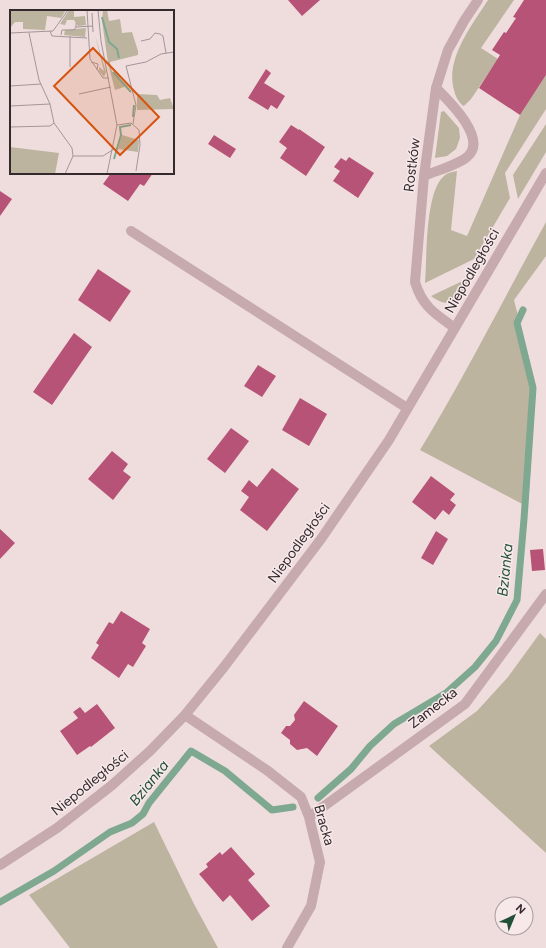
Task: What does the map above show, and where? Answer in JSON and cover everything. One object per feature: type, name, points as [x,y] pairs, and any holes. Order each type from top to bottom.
[{"type":"street","name":"Rostków","points":[[455,328],[424,304],[418,293],[415,282],[424,176],[436,88],[448,50],[464,20],[478,0]]},
{"type":"street","points":[[424,176],[467,157],[472,150],[473,139],[468,124],[457,109],[436,88]]},
{"type":"street","name":"Niepodległości","points":[[0,865],[56,828],[111,786],[150,751],[185,715],[224,667],[321,539],[389,440],[546,173]]},
{"type":"street","points":[[131,231],[407,408]]},
{"type":"street","name":"Zamecka","points":[[310,817],[465,704],[546,594]]},
{"type":"street","name":"Bracka","points":[[185,715],[268,771],[301,797],[310,817],[320,862],[311,906],[287,948]]},
{"type":"shaded area","points":[[488,0],[514,0],[481,48],[498,59],[471,99],[463,106],[454,92],[452,78],[453,66],[468,31]]},
{"type":"shaded area","points":[[546,75],[546,109],[505,173],[510,198],[474,259],[425,283],[428,227],[433,197],[437,185],[443,177],[449,173],[457,171],[451,230],[467,236],[520,115]]},
{"type":"shaded area","points":[[444,111],[459,128],[460,138],[456,149],[447,156],[435,158],[441,112]]},
{"type":"shaded area","points":[[546,124],[546,152],[518,199],[513,175]]},
{"type":"shaded area","points":[[546,222],[546,256],[514,300],[536,386],[528,507],[420,450],[469,365]]},
{"type":"shaded area","points":[[473,276],[465,290],[456,300],[446,303],[431,296]]},
{"type":"shaded area","points":[[540,633],[546,639],[546,853],[429,746],[477,711],[508,677]]},
{"type":"shaded area","points":[[154,822],[194,904],[218,948],[70,948],[29,895]]},
{"type":"building","points":[[288,0],[320,0],[302,16]]},
{"type":"building","points":[[524,0],[546,0],[546,75],[520,115],[479,88],[500,55],[492,50],[516,18],[513,17]]},
{"type":"building","points":[[266,69],[271,73],[264,83],[285,96],[277,109],[271,105],[268,110],[248,98]]},
{"type":"building","points":[[291,125],[325,147],[306,176],[280,158],[287,148],[279,142]]},
{"type":"building","points":[[214,135],[236,149],[230,158],[208,144]]},
{"type":"building","points":[[349,157],[374,173],[358,198],[333,181],[340,171],[334,167],[341,158],[346,161]]},
{"type":"building","points":[[110,174],[152,174],[144,186],[140,184],[128,201],[103,184]]},
{"type":"building","points":[[0,191],[12,199],[0,216]]},
{"type":"building","points":[[98,269],[131,291],[110,322],[78,300]]},
{"type":"building","points":[[74,333],[92,347],[52,405],[33,392]]},
{"type":"building","points":[[258,365],[276,376],[262,397],[244,386]]},
{"type":"building","points":[[300,398],[327,414],[309,446],[282,430]]},
{"type":"building","points":[[231,428],[249,441],[225,473],[207,459]]},
{"type":"building","points":[[112,451],[128,464],[123,471],[131,477],[113,500],[88,479]]},
{"type":"building","points":[[272,468],[299,489],[267,531],[240,510],[249,497],[241,491],[249,480],[257,487]]},
{"type":"building","points":[[431,476],[455,494],[450,500],[456,505],[449,515],[443,510],[435,520],[412,502]]},
{"type":"building","points":[[0,529],[15,543],[0,559]]},
{"type":"building","points":[[436,531],[448,539],[433,565],[421,558]]},
{"type":"building","points":[[543,549],[545,570],[532,571],[530,550]]},
{"type":"building","points":[[121,611],[150,629],[142,643],[146,646],[133,667],[128,664],[119,678],[91,658],[99,645],[96,643],[109,622],[113,624]]},
{"type":"building","points":[[304,701],[338,726],[317,756],[307,748],[297,750],[290,744],[290,740],[281,733],[286,726],[290,726],[295,720],[294,715]]},
{"type":"building","points":[[97,704],[115,728],[91,747],[90,746],[77,755],[60,731],[78,718],[73,712],[80,707],[85,713]]},
{"type":"building","points":[[231,847],[255,874],[248,880],[270,906],[252,921],[230,895],[223,902],[199,874],[208,867],[206,864],[220,852],[222,855]]},
{"type":"waterway","name":"Bzianka","points":[[318,798],[351,769],[370,746],[394,724],[446,693],[475,667],[496,641],[517,600],[533,388],[517,323],[523,310]]},
{"type":"waterway","name":"Bzianka","points":[[0,902],[54,871],[110,832],[132,823],[143,814],[149,803],[191,751],[225,771],[272,810],[293,807]]}]
